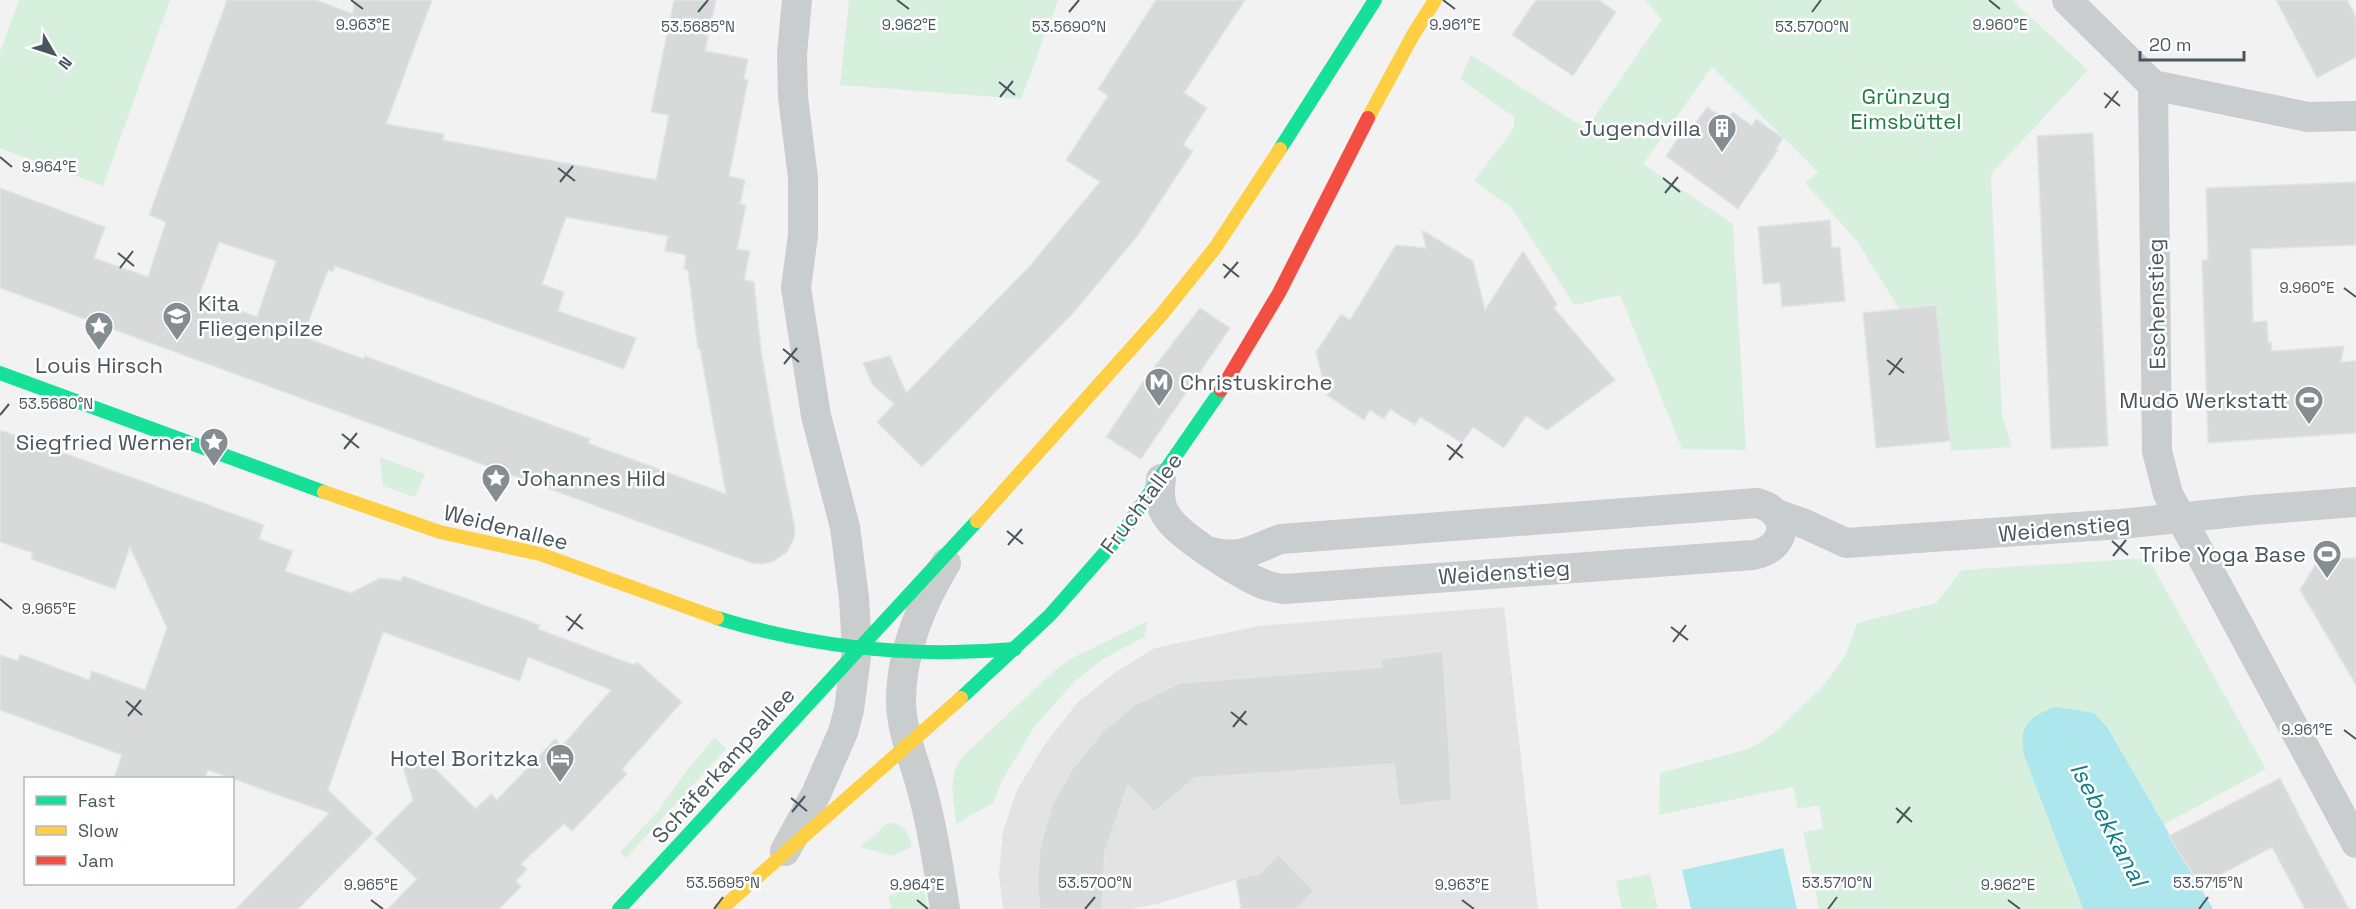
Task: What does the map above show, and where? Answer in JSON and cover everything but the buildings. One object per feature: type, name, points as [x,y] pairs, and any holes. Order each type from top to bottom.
[{"type":"main road","points":[[857,649],[1098,388],[1215,248],[1375,0]]},
{"type":"main road","name":"Fruchtallee","points":[[909,746],[1015,649],[1084,577],[1122,533],[1161,479],[1217,396],[1279,293],[1370,115],[1413,35],[1435,0]]},
{"type":"main road","name":"Weidenallee","points":[[0,373],[429,529],[538,554],[738,624],[857,649],[908,654],[950,655],[1015,649]]},
{"type":"main road","name":"Schäferkampsallee","points":[[620,909],[749,771],[857,649]]},
{"type":"main road","points":[[721,909],[909,746]]},
{"type":"street","points":[[784,853],[816,794],[843,732],[849,710],[857,649],[854,598],[845,527],[816,416],[796,288],[803,236],[803,178],[793,98],[792,54],[797,0]]},
{"type":"street","points":[[2067,0],[2153,85],[2308,117],[2356,116]]},
{"type":"street","name":"Eschenstieg","points":[[2153,85],[2157,451],[2168,494],[2356,843]]},
{"type":"street","name":"Weidenstieg","points":[[1161,479],[1161,503],[1168,518],[1188,537],[1261,583],[1285,589],[1753,555],[1770,550],[1777,542],[1781,528],[1776,514]]},
{"type":"street","name":"Weidenstieg","points":[[1207,551],[1226,556],[1241,555],[1281,539],[1750,503],[1765,505],[1776,514],[1805,524],[1846,543],[1911,537],[1991,535],[2356,502]]},
{"type":"street","points":[[945,909],[936,850],[923,790],[902,719],[901,699],[908,654],[925,604],[937,577],[977,520]]},
{"type":"shaded area","points":[[1504,607],[1538,909],[1282,909],[1248,876],[1157,904],[1131,909],[1003,909],[999,874],[1003,831],[1017,790],[1045,744],[1078,702],[1116,672],[1155,648],[1258,626]]},
{"type":"green space","points":[[19,0],[170,0],[103,186],[0,148],[0,52]]},
{"type":"green space","points":[[849,0],[1058,0],[1021,99],[840,85]]},
{"type":"green space","name":"Grünzug Eimsbüttel","points":[[1645,0],[2012,0],[2088,70],[1991,174],[2002,415],[2012,447],[1951,451],[1936,306],[1899,309],[1857,241],[1805,183],[1818,172],[1712,67],[1643,164],[1733,224],[1746,450],[1682,449],[1620,295],[1574,305],[1512,208],[1474,181],[1514,128],[1514,117],[1460,79],[1471,55],[1586,129],[1662,19]]},
{"type":"green space","points":[[380,457],[425,474],[415,497],[383,486]]},
{"type":"green space","points":[[2148,558],[2266,769],[2163,825],[2107,727],[2070,879],[2083,909],[1819,909],[1803,832],[1823,828],[1819,805],[1798,809],[1793,787],[1659,815],[1660,773],[1751,748],[1775,732],[1823,686],[1845,656],[1857,623],[1936,603],[1962,570]]},
{"type":"green space","points":[[1148,621],[1144,637],[1103,659],[1075,681],[1035,726],[1002,781],[993,803],[956,824],[953,779],[958,763],[964,755],[1054,671],[1072,658]]},
{"type":"green space","points":[[715,737],[726,749],[626,858],[620,852],[659,810],[687,770]]},
{"type":"green space","points":[[888,823],[898,824],[905,830],[912,847],[893,856],[860,847]]},
{"type":"green space","points":[[1650,874],[1658,909],[1622,909],[1616,881]]},
{"type":"green space","points":[[922,880],[928,909],[892,909],[888,897]]},
{"type":"water","name":"Isebekkanal","points":[[2056,707],[2094,713],[2107,727],[2213,909],[2083,909],[2025,758],[2023,747],[2024,731],[2031,719]]},
{"type":"water","points":[[1783,848],[1797,909],[1691,909],[1682,870]]},
{"type":"traffic: fast","points":[[1280,149],[1375,0]]},
{"type":"traffic: fast","points":[[0,373],[324,492]]},
{"type":"traffic: fast","points":[[961,698],[1050,615],[1122,533],[1221,390]]},
{"type":"traffic: fast","points":[[619,909],[977,521]]},
{"type":"traffic: fast","points":[[717,618],[791,637],[864,648],[939,652],[1015,649]]},
{"type":"traffic: slow","points":[[1368,118],[1413,35],[1435,0]]},
{"type":"traffic: slow","points":[[977,521],[1162,314],[1215,248],[1280,149]]},
{"type":"traffic: slow","points":[[324,492],[440,532],[540,554],[717,618]]},
{"type":"traffic: slow","points":[[721,909],[961,698]]},
{"type":"traffic: jam","points":[[1221,390],[1279,293],[1368,118]]},
{"type":"place","name":"Jugendvilla","points":[[1722,154]]},
{"type":"place","name":"Kita Fliegenpilze","points":[[177,342]]},
{"type":"place","name":"Louis Hirsch","points":[[99,352]]},
{"type":"place","name":"Christuskirche","points":[[1159,408]]},
{"type":"place","name":"Mudō Werkstatt","points":[[2309,426]]},
{"type":"place","name":"Siegfried Werner","points":[[214,468]]},
{"type":"place","name":"Johannes Hild","points":[[496,504]]},
{"type":"place","name":"Tribe Yoga Base","points":[[2327,580]]},
{"type":"place","name":"Hotel Boritzka","points":[[560,784]]}]
